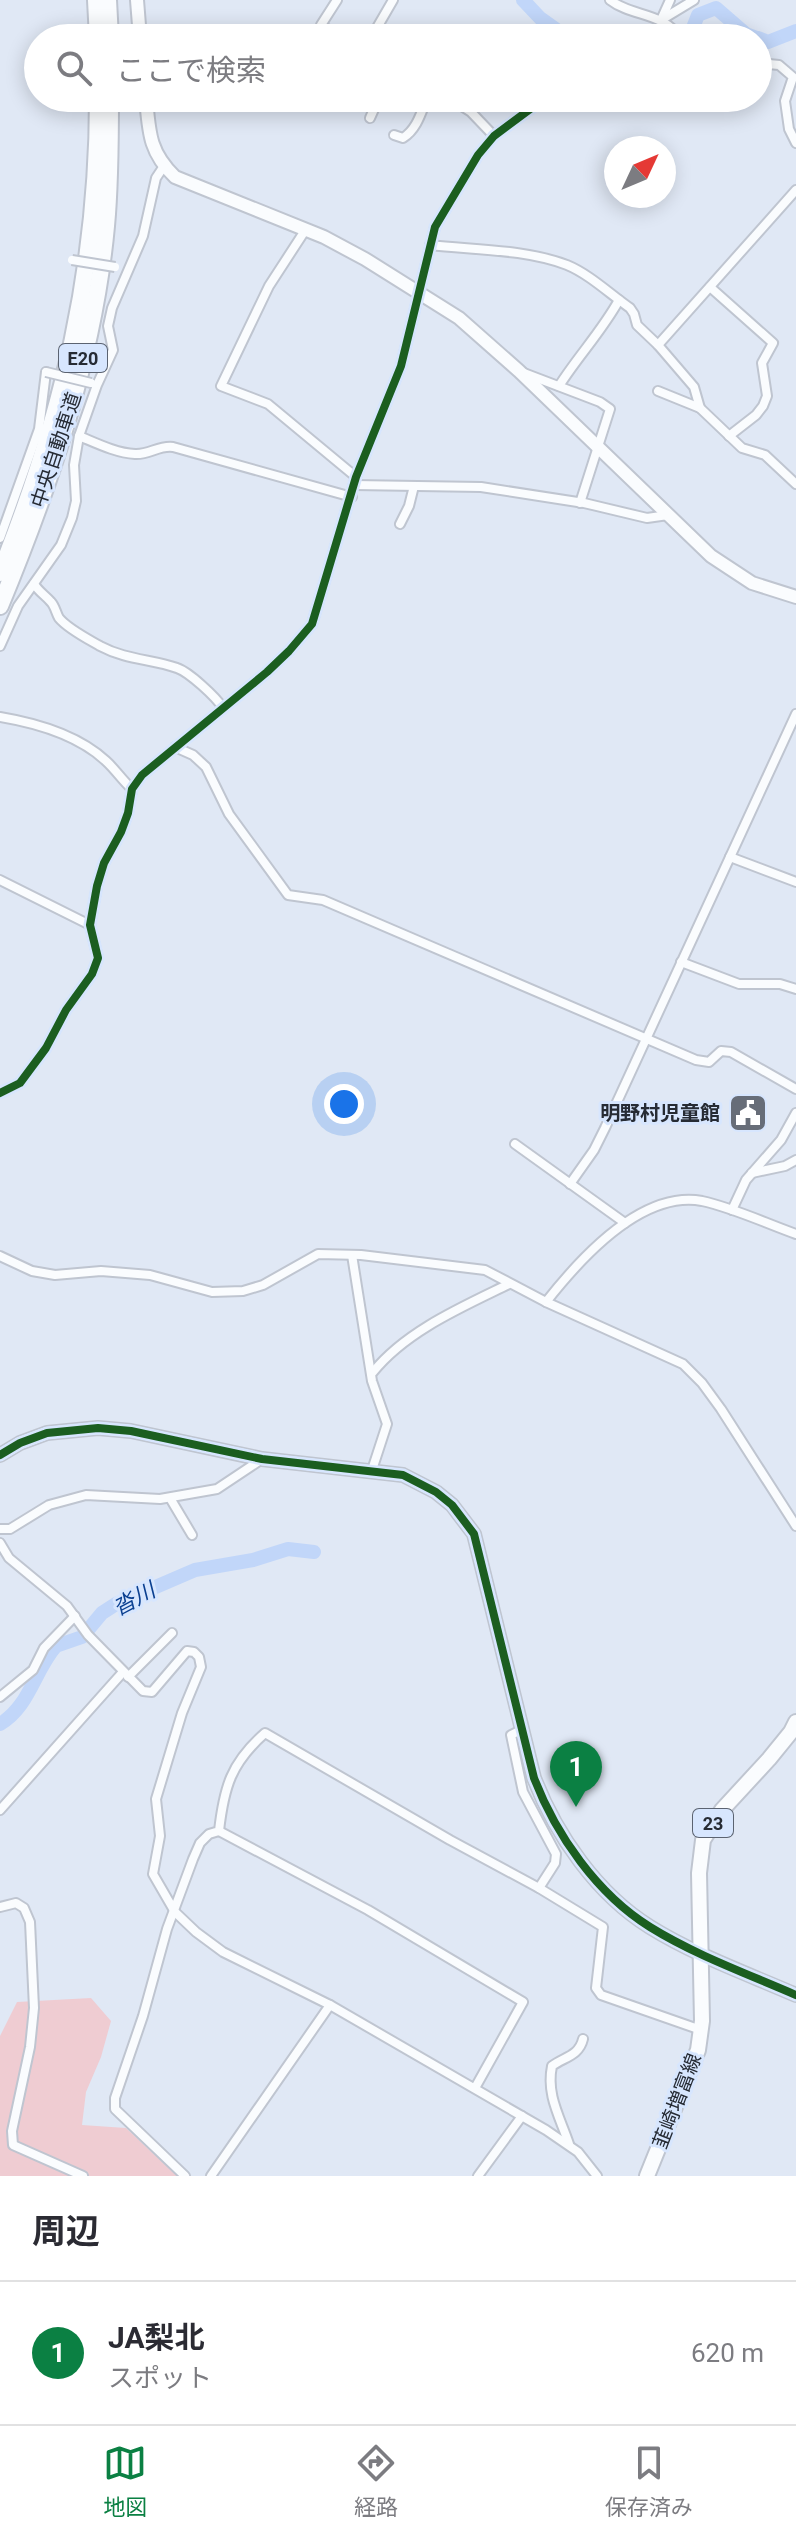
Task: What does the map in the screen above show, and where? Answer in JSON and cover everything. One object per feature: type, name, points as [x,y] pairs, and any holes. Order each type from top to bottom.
[{"type":"highway","points":[[96,0],[97,24]]},
{"type":"highway","points":[[108,0],[109,24]]},
{"type":"highway","name":"中央自動車道","points":[[0,573],[45,451],[64,387],[83,297],[96,187],[98,112]]},
{"type":"highway","name":"中央自動車道","points":[[0,606],[27,539],[76,390],[95,302],[106,227],[110,112]]},
{"type":"main road","name":"韮崎増富線","points":[[647,2176],[687,2084],[698,2050],[701,2030],[699,1873],[703,1840],[722,1810],[769,1759],[796,1722]]},
{"type":"street","points":[[137,0],[139,24]]},
{"type":"street","points":[[322,24],[337,0]]},
{"type":"street","points":[[379,24],[393,0]]},
{"type":"street","points":[[610,0],[617,6],[666,24]]},
{"type":"street","points":[[661,20],[670,0]]},
{"type":"street","points":[[661,20],[694,0]]},
{"type":"street","points":[[772,64],[779,65],[793,77],[785,101],[789,129],[796,143]]},
{"type":"street","points":[[148,112],[152,144],[164,166],[175,177],[306,229],[365,259],[459,318],[726,568],[752,583],[796,597]]},
{"type":"street","points":[[370,118],[373,112]]},
{"type":"street","points":[[394,135],[403,138],[409,134],[422,112]]},
{"type":"street","points":[[471,112],[494,136]]},
{"type":"street","points":[[0,1093],[20,1083],[46,1048],[66,1010],[92,974],[98,958],[90,925],[97,886],[104,863],[128,813],[132,789],[142,775],[289,651],[312,624],[355,481],[401,366],[439,219],[478,155],[494,136],[526,112]]},
{"type":"street","points":[[0,646],[18,606],[61,545],[72,518],[76,501],[74,465],[79,436],[94,384],[113,350],[108,326],[112,308],[143,236],[156,178],[164,166]]},
{"type":"street","points":[[658,345],[796,190]]},
{"type":"street","points":[[306,229],[269,286],[221,386],[268,404],[355,481],[481,487],[580,503],[647,518],[668,515]]},
{"type":"street","points":[[430,245],[508,252],[564,264],[576,270],[630,308],[637,325],[694,387],[700,408]]},
{"type":"street","points":[[72,260],[127,268]]},
{"type":"street","points":[[710,287],[773,343],[762,363],[767,396],[756,415],[729,436]]},
{"type":"street","points":[[559,386],[578,356],[606,323],[619,300]]},
{"type":"street","points":[[519,371],[600,402],[610,409],[580,503]]},
{"type":"street","points":[[0,538],[39,429],[46,372],[94,384]]},
{"type":"street","points":[[658,391],[700,408],[742,448],[765,455],[795,481]]},
{"type":"street","points":[[79,436],[135,454],[165,446],[173,447],[352,497]]},
{"type":"street","points":[[400,524],[414,486]]},
{"type":"street","points":[[34,584],[53,603],[60,619],[66,624],[103,647],[139,661],[181,668],[210,690],[223,708]]},
{"type":"street","points":[[570,1184],[594,1150],[796,714]]},
{"type":"street","points":[[0,717],[37,724],[89,748],[107,761],[132,789]]},
{"type":"street","points":[[175,747],[193,755],[206,767],[229,814],[288,895],[323,900],[703,1063],[714,1060],[721,1051],[731,1052],[796,1089]]},
{"type":"street","points":[[730,857],[796,882]]},
{"type":"street","points":[[0,880],[90,925]]},
{"type":"street","points":[[681,962],[739,984],[780,984],[796,989]]},
{"type":"street","points":[[732,1210],[746,1180],[781,1140],[796,1113]]},
{"type":"street","points":[[515,1144],[625,1223]]},
{"type":"street","points":[[751,1173],[785,1166],[796,1160]]},
{"type":"street","points":[[546,1302],[590,1252],[625,1223],[650,1211],[685,1201],[700,1201],[732,1210],[796,1234]]},
{"type":"street","points":[[0,1256],[32,1271],[55,1275],[101,1271],[150,1275],[212,1292],[243,1291],[263,1285],[318,1254],[485,1270],[546,1302],[683,1364],[721,1409],[796,1526]]},
{"type":"street","points":[[352,1255],[375,1392],[387,1424],[372,1470]]},
{"type":"street","points":[[373,1372],[399,1346],[509,1284]]},
{"type":"street","points":[[0,1455],[47,1433],[98,1428],[131,1431],[262,1459],[403,1475],[436,1492],[452,1505],[474,1534],[534,1778],[543,1803],[562,1835],[610,1894],[637,1918],[700,1952],[796,1995]]},
{"type":"street","points":[[0,1529],[10,1529],[60,1501],[86,1495],[170,1498],[217,1489],[262,1459]]},
{"type":"street","points":[[170,1498],[192,1535]]},
{"type":"street","points":[[21,1523],[1,1546],[9,1558],[67,1606],[86,1632],[143,1691],[152,1692],[187,1651],[194,1652],[201,1661],[170,1748],[156,1799],[160,1836],[153,1874],[175,1912],[223,1952],[330,2005],[570,2144]]},
{"type":"street","points":[[0,1697],[33,1670],[44,1648],[75,1616]]},
{"type":"street","points":[[0,1810],[125,1674],[172,1633]]},
{"type":"street","points":[[521,1730],[511,1735],[517,1771],[523,1792],[556,1854],[555,1863],[539,1888]]},
{"type":"street","points":[[219,1831],[224,1792],[231,1774],[251,1746],[265,1733],[603,1927],[596,1988],[601,1995],[701,2030]]},
{"type":"street","points":[[185,2176],[115,2109],[115,2098],[143,2016],[167,1929],[200,1843],[209,1834],[219,1831],[368,1910],[523,2002],[475,2088]]},
{"type":"street","points":[[0,1907],[16,1903],[27,1913],[34,1983],[33,2029],[12,2131],[13,2145],[83,2176]]},
{"type":"street","points":[[211,2176],[330,2005]]},
{"type":"street","points":[[583,2039],[581,2048],[572,2056],[552,2066],[549,2089],[570,2144],[597,2176]]},
{"type":"street","points":[[478,2176],[522,2116]]},
{"type":"shaded area","points":[[91,1998],[111,2021],[101,2057],[86,2092],[82,2125],[126,2128],[177,2176],[0,2176],[0,2036],[17,2002]]},
{"type":"waterway","points":[[523,0],[548,24]]},
{"type":"waterway","points":[[694,24],[698,15],[716,8],[734,24]]},
{"type":"waterway","points":[[772,40],[796,31]]},
{"type":"waterway","name":"沓川","points":[[0,1724],[18,1708],[56,1646],[82,1637],[102,1613],[116,1604],[195,1570],[253,1560],[288,1549],[314,1552]]},
{"type":"cycle path","points":[[0,1093],[20,1083],[46,1048],[66,1010],[92,974],[98,958],[90,925],[97,886],[104,863],[128,813],[132,789],[142,775],[267,672],[312,624],[356,477],[401,366],[435,227],[478,155],[494,136],[526,112]]},
{"type":"cycle path","points":[[0,1455],[47,1433],[98,1428],[131,1431],[262,1459],[403,1475],[436,1492],[452,1505],[474,1534],[534,1778],[554,1821],[580,1862],[613,1898],[650,1927],[703,1955],[796,1995]]},
{"type":"place","name":"明野村児童館","points":[[748,1113]]},
{"type":"place","name":"JA梨北","points":[[576,1807]]}]
